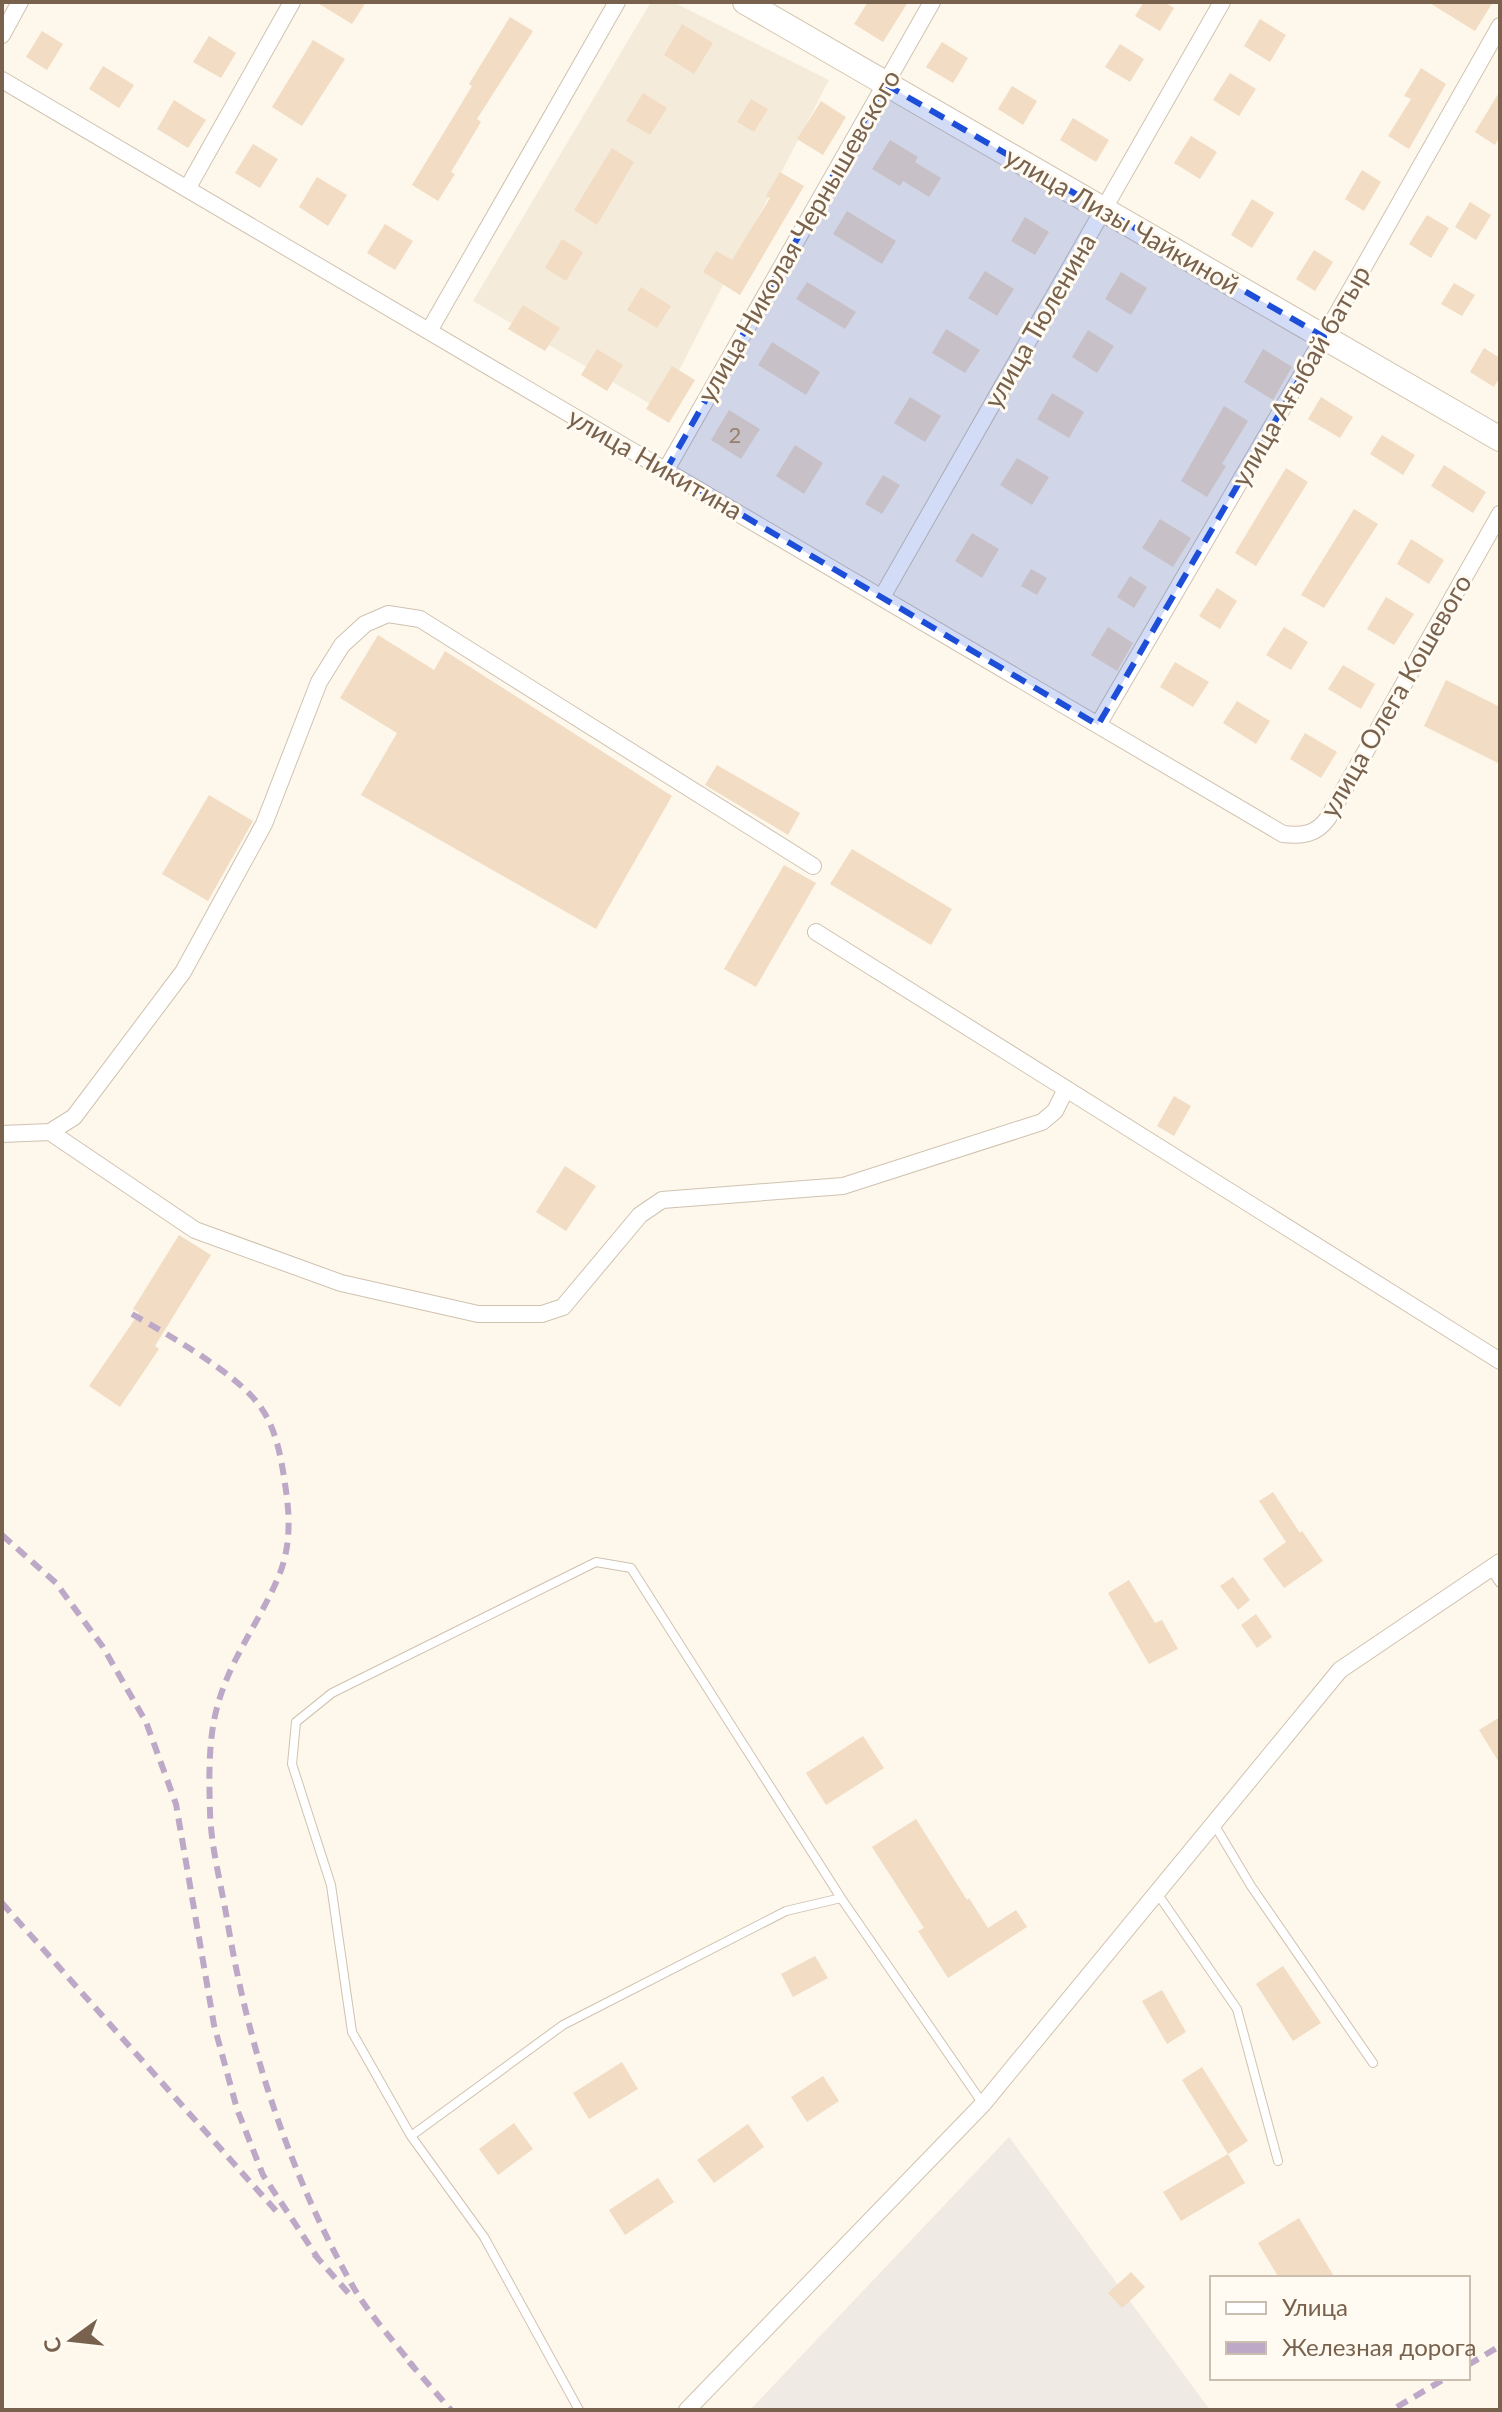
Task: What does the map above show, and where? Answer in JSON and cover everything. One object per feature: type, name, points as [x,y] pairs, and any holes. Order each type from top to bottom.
[{"type":"street","points":[[2,35],[20,2]]},
{"type":"street","points":[[187,189],[292,2]]},
{"type":"street","points":[[429,331],[617,2]]},
{"type":"street","name":"улица Лизы Чайкиной","points":[[745,2],[1500,439]]},
{"type":"street","name":"улица Николая Чернышевского","points":[[666,470],[932,2]]},
{"type":"street","name":"улица Тюленина","points":[[882,597],[1222,2]]},
{"type":"street","name":"улица Ағыбай батыр","points":[[1098,725],[1324,337],[1500,26]]},
{"type":"street","name":"улица Никитина","points":[[2,80],[1283,834],[1299,836],[1311,833]]},
{"type":"street","name":"улица Олега Кошевого","points":[[1311,833],[1328,818],[1500,514]]},
{"type":"street","points":[[2,1134],[50,1132],[74,1117],[183,972],[264,824],[319,682],[342,645],[365,624],[388,614],[420,619],[813,866]]},
{"type":"street","points":[[816,932],[1500,1361]]},
{"type":"street","points":[[50,1132],[195,1230],[341,1283],[478,1314],[542,1314],[563,1307],[640,1215],[662,1200],[843,1186],[1042,1122],[1055,1111],[1066,1089]]},
{"type":"street","points":[[687,2410],[983,2104],[1340,1670],[1497,1571]]},
{"type":"lane","points":[[579,2410],[484,2237],[411,2136],[352,2032],[331,1885],[292,1764],[296,1722],[332,1693],[596,1562],[631,1568],[841,1898],[983,2104]]},
{"type":"lane","points":[[1214,1823],[1251,1886],[1373,2063]]},
{"type":"lane","points":[[1157,1893],[1237,2009],[1278,2161]]},
{"type":"lane","points":[[411,2136],[563,2025],[786,1911],[841,1898]]},
{"type":"highlighted area","points":[[885,84],[1324,337],[1098,725],[666,470]]},
{"type":"shaded area","points":[[651,2],[673,2],[829,80],[659,409],[473,301]]},
{"type":"shaded area","points":[[1009,2137],[1210,2410],[750,2410]]},
{"type":"building","points":[[316,2],[366,2],[352,24]]},
{"type":"building","points":[[868,2],[908,2],[883,42],[854,24]]},
{"type":"building","points":[[1144,2],[1164,2],[1174,8],[1160,31],[1135,16]]},
{"type":"building","points":[[1428,2],[1493,2],[1475,31]]},
{"type":"building","points":[[510,17],[533,31],[477,119],[481,122],[451,172],[455,174],[438,201],[412,185]]},
{"type":"building","points":[[1260,19],[1286,35],[1270,62],[1244,46]]},
{"type":"building","points":[[682,24],[713,43],[694,74],[664,55]]},
{"type":"building","points":[[42,31],[63,44],[47,70],[26,57]]},
{"type":"building","points":[[209,36],[236,53],[221,78],[193,62]]},
{"type":"building","points":[[313,40],[345,59],[302,126],[272,107]]},
{"type":"building","points":[[942,42],[968,58],[953,83],[926,67]]},
{"type":"building","points":[[1120,44],[1144,59],[1130,82],[1105,67]]},
{"type":"building","points":[[103,66],[134,85],[119,108],[89,89]]},
{"type":"building","points":[[1421,68],[1446,84],[1409,149],[1388,136],[1411,99],[1404,96]]},
{"type":"building","points":[[1230,73],[1256,89],[1239,116],[1213,100]]},
{"type":"building","points":[[1012,86],[1037,101],[1023,125],[998,109]]},
{"type":"building","points":[[1500,91],[1500,136],[1495,145],[1475,132]]},
{"type":"building","points":[[643,93],[667,108],[650,135],[626,121]]},
{"type":"building","points":[[751,99],[768,109],[754,132],[737,122]]},
{"type":"building","points":[[174,100],[206,120],[188,148],[157,129]]},
{"type":"building","points":[[821,101],[846,117],[823,155],[797,139]]},
{"type":"building","points":[[1073,118],[1109,140],[1096,162],[1060,140]]},
{"type":"building","points":[[1191,136],[1217,152],[1200,179],[1174,163]]},
{"type":"building","points":[[890,140],[918,157],[915,162],[941,178],[929,197],[903,181],[900,186],[872,169]]},
{"type":"building","points":[[253,144],[278,159],[260,188],[235,173]]},
{"type":"building","points":[[612,148],[634,162],[597,225],[574,210]]},
{"type":"building","points":[[1362,170],[1381,182],[1364,211],[1345,199]]},
{"type":"building","points":[[780,172],[804,186],[740,295],[703,272],[716,251],[732,260],[770,198],[766,196]]},
{"type":"building","points":[[317,177],[347,195],[328,226],[299,207]]},
{"type":"building","points":[[1252,199],[1274,213],[1252,248],[1231,235]]},
{"type":"building","points":[[1470,202],[1491,215],[1476,240],[1455,227]]},
{"type":"building","points":[[847,211],[896,241],[882,264],[833,234]]},
{"type":"building","points":[[1427,215],[1449,228],[1431,258],[1409,244]]},
{"type":"building","points":[[1025,217],[1049,232],[1035,255],[1011,241]]},
{"type":"building","points":[[385,224],[413,241],[395,270],[367,253]]},
{"type":"building","points":[[562,239],[583,252],[566,281],[545,268]]},
{"type":"building","points":[[1314,250],[1333,262],[1315,291],[1296,279]]},
{"type":"building","points":[[985,271],[1014,289],[997,316],[968,298]]},
{"type":"building","points":[[1121,272],[1147,288],[1131,315],[1105,299]]},
{"type":"building","points":[[807,282],[856,312],[845,329],[796,299]]},
{"type":"building","points":[[1454,283],[1475,295],[1462,316],[1441,304]]},
{"type":"building","points":[[641,287],[671,306],[657,328],[627,310]]},
{"type":"building","points":[[523,305],[560,328],[545,351],[508,329]]},
{"type":"building","points":[[946,329],[980,350],[965,373],[932,353]]},
{"type":"building","points":[[1088,330],[1114,346],[1097,373],[1072,357]]},
{"type":"building","points":[[772,342],[820,372],[806,395],[758,365]]},
{"type":"building","points":[[1484,348],[1500,358],[1500,377],[1494,387],[1470,372]]},
{"type":"building","points":[[597,349],[623,365],[607,391],[581,375]]},
{"type":"building","points":[[1263,349],[1292,367],[1273,400],[1244,382]]},
{"type":"building","points":[[672,366],[695,380],[669,423],[646,409]]},
{"type":"building","points":[[1052,393],[1084,412],[1069,438],[1037,419]]},
{"type":"building","points":[[910,397],[941,416],[925,442],[894,423]]},
{"type":"building","points":[[1321,397],[1353,417],[1340,438],[1308,419]]},
{"type":"building","points":[[1224,406],[1248,421],[1222,464],[1226,466],[1207,497],[1181,481]]},
{"type":"building","points":[[729,410],[760,429],[741,459],[711,440]]},
{"type":"building","points":[[1382,435],[1415,455],[1403,475],[1370,454]]},
{"type":"building","points":[[795,445],[823,463],[804,494],[776,476]]},
{"type":"building","points":[[1017,458],[1049,477],[1032,505],[1000,485]]},
{"type":"building","points":[[1444,465],[1486,492],[1473,513],[1431,486]]},
{"type":"building","points":[[1286,468],[1308,482],[1256,566],[1235,553]]},
{"type":"building","points":[[883,475],[900,485],[882,514],[865,504]]},
{"type":"building","points":[[1354,509],[1378,524],[1324,608],[1301,595]]},
{"type":"building","points":[[1160,519],[1191,538],[1173,567],[1142,548]]},
{"type":"building","points":[[972,533],[999,549],[982,578],[955,561]]},
{"type":"building","points":[[1411,539],[1444,560],[1429,584],[1397,564]]},
{"type":"building","points":[[1031,569],[1047,578],[1037,595],[1021,586]]},
{"type":"building","points":[[1130,576],[1147,587],[1134,608],[1117,597]]},
{"type":"building","points":[[1217,588],[1237,601],[1220,629],[1199,616]]},
{"type":"building","points":[[1386,597],[1414,614],[1394,645],[1367,629]]},
{"type":"building","points":[[1108,627],[1133,643],[1117,671],[1091,655]]},
{"type":"building","points":[[1284,627],[1308,642],[1291,670],[1266,655]]},
{"type":"building","points":[[378,635],[434,670],[445,651],[672,796],[596,929],[361,795],[397,733],[340,698]]},
{"type":"building","points":[[1175,662],[1209,682],[1193,707],[1160,687]]},
{"type":"building","points":[[1343,665],[1375,684],[1361,709],[1328,689]]},
{"type":"building","points":[[1446,680],[1500,707],[1500,764],[1424,726]]},
{"type":"building","points":[[1237,701],[1270,721],[1256,744],[1223,723]]},
{"type":"building","points":[[1305,733],[1337,752],[1321,778],[1290,759]]},
{"type":"building","points":[[717,765],[800,813],[788,835],[705,785]]},
{"type":"building","points":[[209,795],[253,821],[208,901],[162,874]]},
{"type":"building","points":[[852,849],[952,909],[931,945],[830,884]]},
{"type":"building","points":[[784,865],[816,883],[756,987],[724,969]]},
{"type":"building","points":[[1174,1096],[1191,1106],[1174,1136],[1157,1126]]},
{"type":"building","points":[[565,1166],[596,1186],[566,1231],[536,1212]]},
{"type":"building","points":[[179,1235],[211,1255],[155,1346],[159,1349],[120,1407],[89,1386],[139,1313],[133,1309]]},
{"type":"building","points":[[1273,1492],[1323,1561],[1284,1588],[1263,1559],[1286,1542],[1259,1501]]},
{"type":"building","points":[[1233,1577],[1250,1600],[1238,1610],[1220,1586]]},
{"type":"building","points":[[1129,1580],[1155,1623],[1162,1620],[1178,1649],[1149,1664],[1108,1593]]},
{"type":"building","points":[[1256,1614],[1272,1637],[1257,1648],[1241,1625]]},
{"type":"building","points":[[1500,1717],[1500,1764],[1479,1730]]},
{"type":"building","points":[[863,1736],[884,1768],[826,1805],[806,1773]]},
{"type":"building","points":[[916,1819],[988,1928],[1016,1910],[1027,1927],[948,1978],[918,1931],[924,1928],[872,1847]]},
{"type":"building","points":[[815,1956],[828,1978],[793,1997],[781,1974]]},
{"type":"building","points":[[1283,1966],[1321,2023],[1293,2041],[1256,1984]]},
{"type":"building","points":[[1162,1990],[1186,2032],[1167,2044],[1142,2001]]},
{"type":"building","points":[[622,2062],[638,2089],[589,2119],[573,2093]]},
{"type":"building","points":[[1202,2067],[1248,2141],[1228,2154],[1182,2080]]},
{"type":"building","points":[[823,2076],[839,2101],[807,2122],[791,2097]]},
{"type":"building","points":[[514,2123],[533,2149],[498,2175],[479,2149]]},
{"type":"building","points":[[748,2124],[764,2147],[714,2183],[697,2160]]},
{"type":"building","points":[[1228,2154],[1245,2183],[1181,2221],[1163,2192]]},
{"type":"building","points":[[658,2178],[674,2202],[625,2235],[609,2210]]},
{"type":"building","points":[[1299,2218],[1334,2276],[1278,2276],[1258,2243]]},
{"type":"building","points":[[1131,2272],[1145,2287],[1122,2308],[1108,2293]]},
{"type":"railway","points":[[132,1314],[200,1355],[234,1380],[259,1405],[277,1443],[288,1507],[286,1551],[273,1590],[231,1670],[215,1717],[209,1771],[214,1852],[246,2014],[290,2152],[328,2240],[351,2283],[416,2370]]},
{"type":"railway","points":[[2,1535],[56,1583],[103,1647],[146,1722],[176,1804],[214,2025],[237,2109],[263,2175],[319,2260]]},
{"type":"railway","points":[[2,1903],[277,2212]]},
{"type":"railway","points":[[314,2254],[351,2296]]},
{"type":"railway","points":[[1470,2364],[1500,2346]]},
{"type":"railway","points":[[409,2362],[451,2410]]},
{"type":"railway","points":[[1397,2407],[1443,2380]]}]
